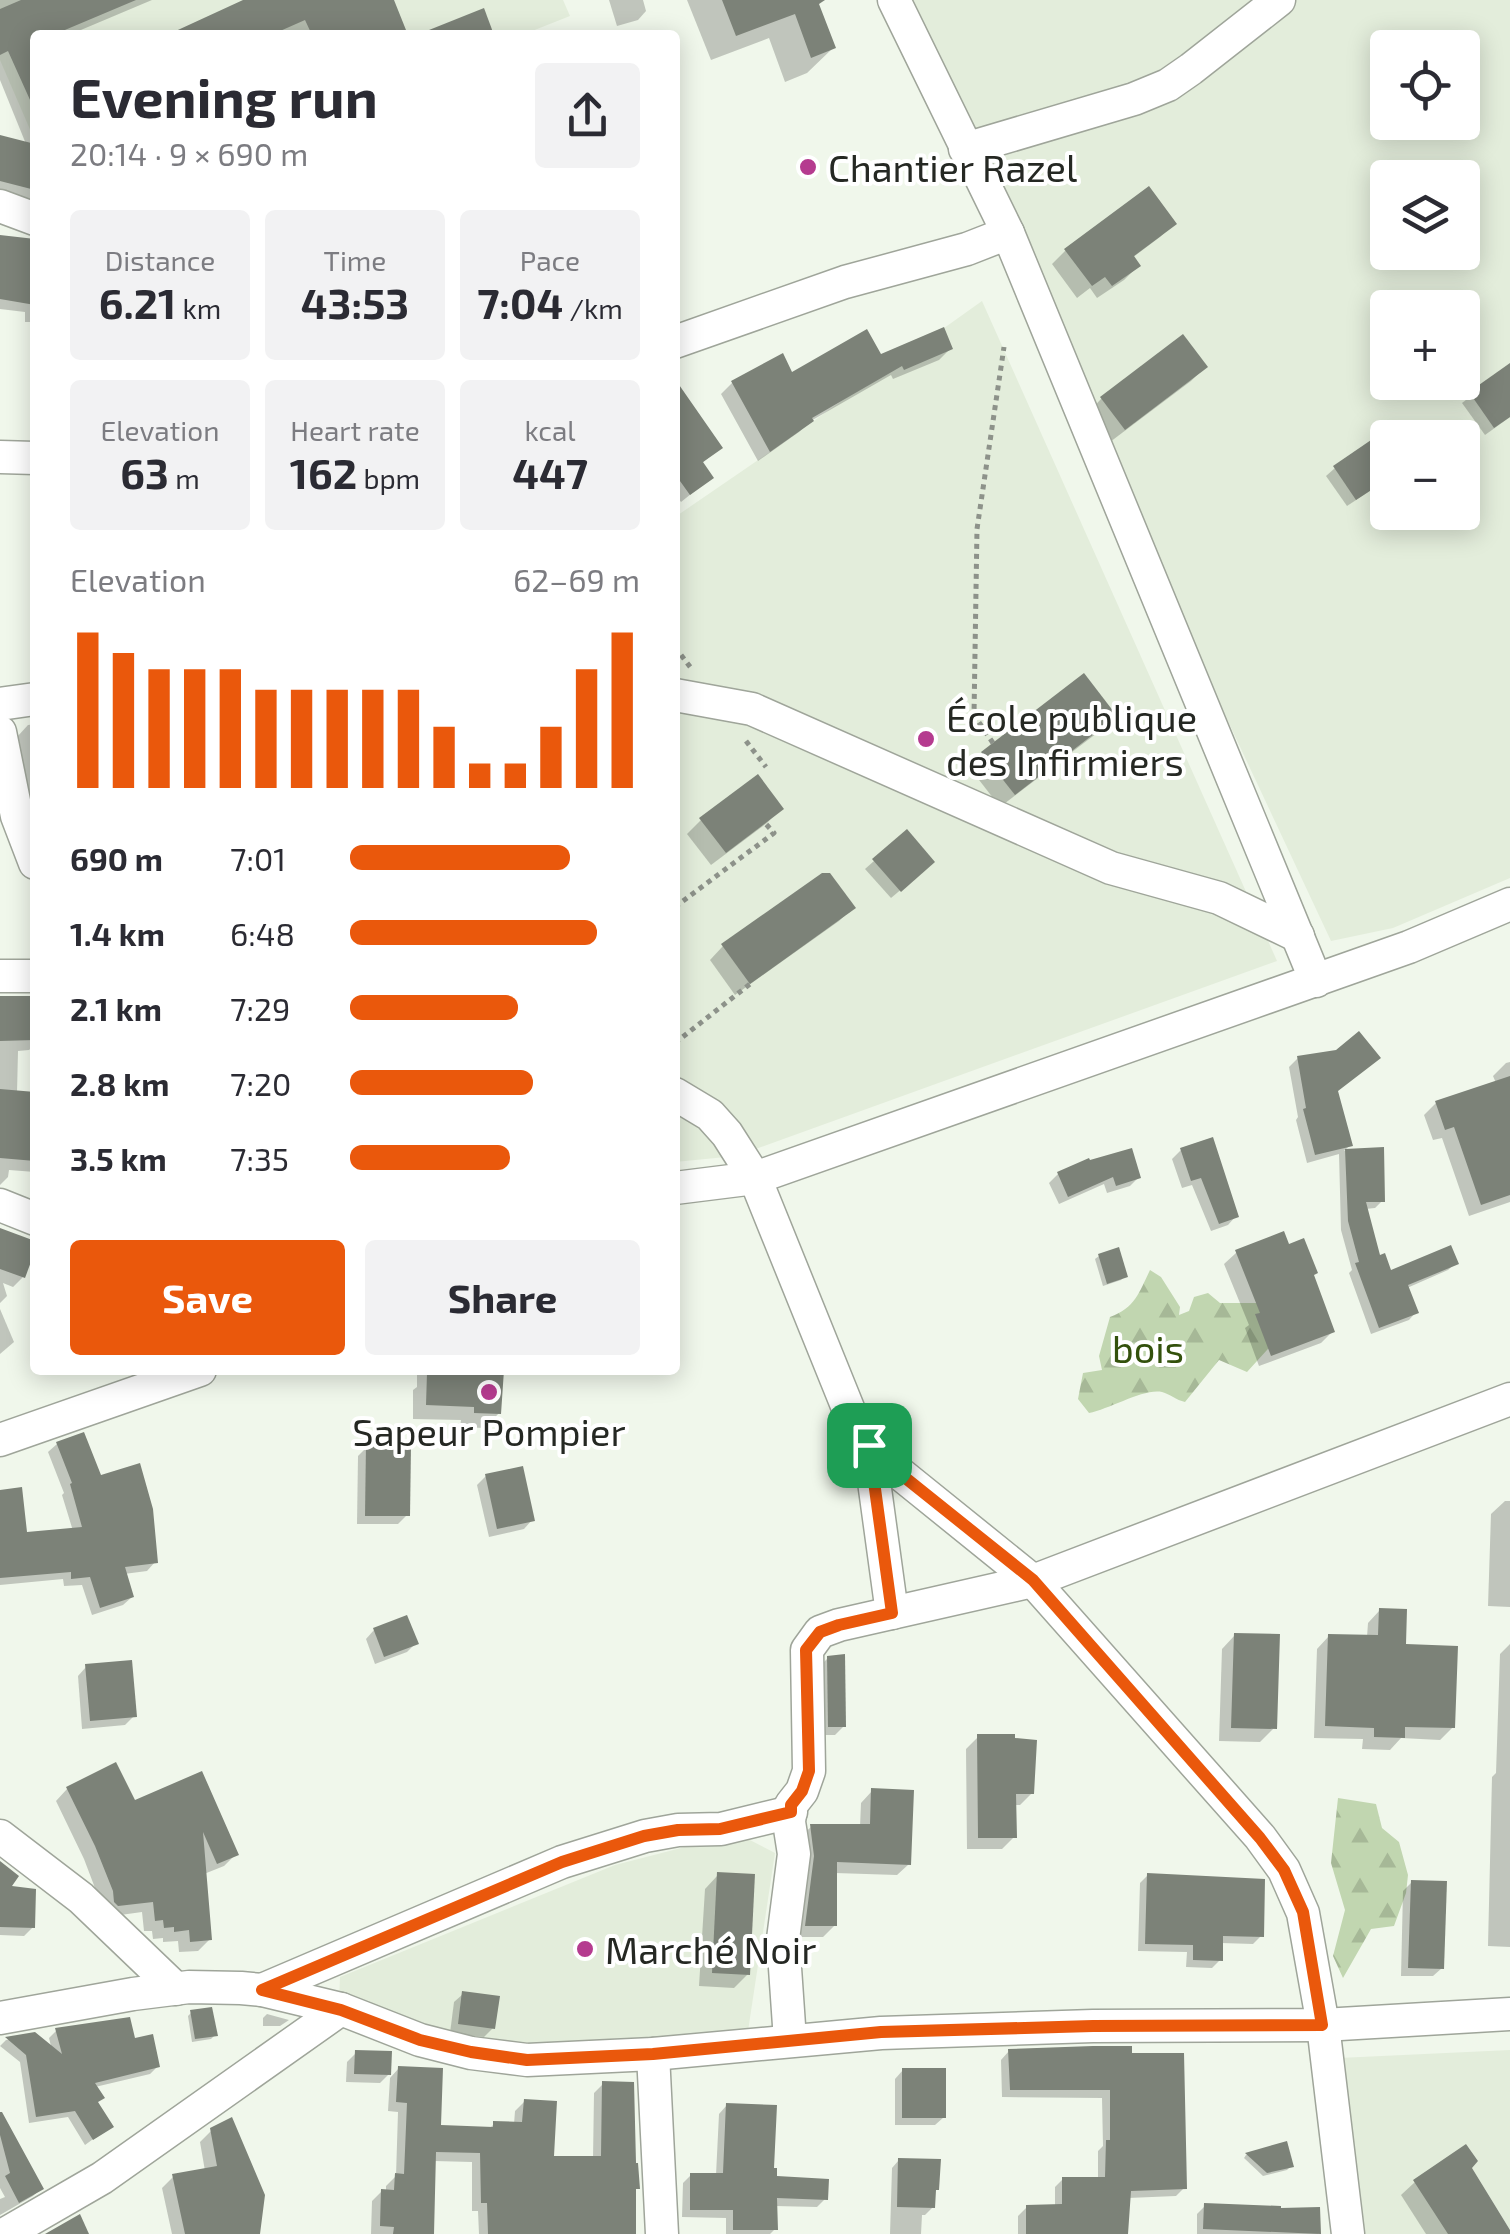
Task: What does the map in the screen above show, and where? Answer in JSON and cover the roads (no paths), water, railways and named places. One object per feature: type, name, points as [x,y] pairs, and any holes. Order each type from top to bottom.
[{"type":"street","points":[[894,0],[1008,233],[1316,980]]},
{"type":"street","points":[[965,149],[1134,99],[1168,85],[1278,0]]},
{"type":"street","points":[[0,206],[30,217]]},
{"type":"street","points":[[680,340],[845,282],[967,249],[1008,233]]},
{"type":"street","points":[[0,456],[30,458]]},
{"type":"street","points":[[680,696],[752,709],[1110,868],[1219,898],[1298,936]]},
{"type":"street","points":[[0,704],[30,700]]},
{"type":"street","points":[[0,732],[18,816],[30,848]]},
{"type":"street","points":[[680,1187],[755,1178],[1409,948],[1510,904]]},
{"type":"street","points":[[0,976],[30,976]]},
{"type":"street","points":[[680,1097],[710,1115],[755,1178],[852,1418],[869,1445],[1033,1580],[1284,1870],[1303,1912],[1322,2025],[1348,2234]]},
{"type":"street","points":[[0,1205],[30,1217]]},
{"type":"street","points":[[0,1440],[186,1375]]},
{"type":"street","points":[[790,2040],[783,1939],[794,1854],[791,1805],[802,1791],[809,1771],[806,1650],[820,1632],[1033,1580],[1510,1399]]},
{"type":"street","points":[[869,1445],[892,1613]]},
{"type":"street","points":[[262,1990],[607,1846],[678,1830],[720,1829],[791,1812]]},
{"type":"street","points":[[0,1836],[81,1898],[176,1989]]},
{"type":"street","points":[[0,2018],[176,1989],[262,1990],[341,2010],[420,2040],[527,2060],[653,2054],[881,2032],[1322,2025],[1510,2014]]},
{"type":"street","points":[[5,2234],[102,2178],[341,2010]]},
{"type":"street","points":[[653,2054],[662,2234]]},
{"type":"place","name":"Chantier Razel","points":[[808,167]]},
{"type":"place","name":"École publique des Infirmiers","points":[[926,739]]},
{"type":"place","name":"Sapeur Pompier","points":[[489,1392]]},
{"type":"place","name":"Marché Noir","points":[[585,1949]]},
{"type":"park label","name":"bois","points":[[1148,1348]]}]
